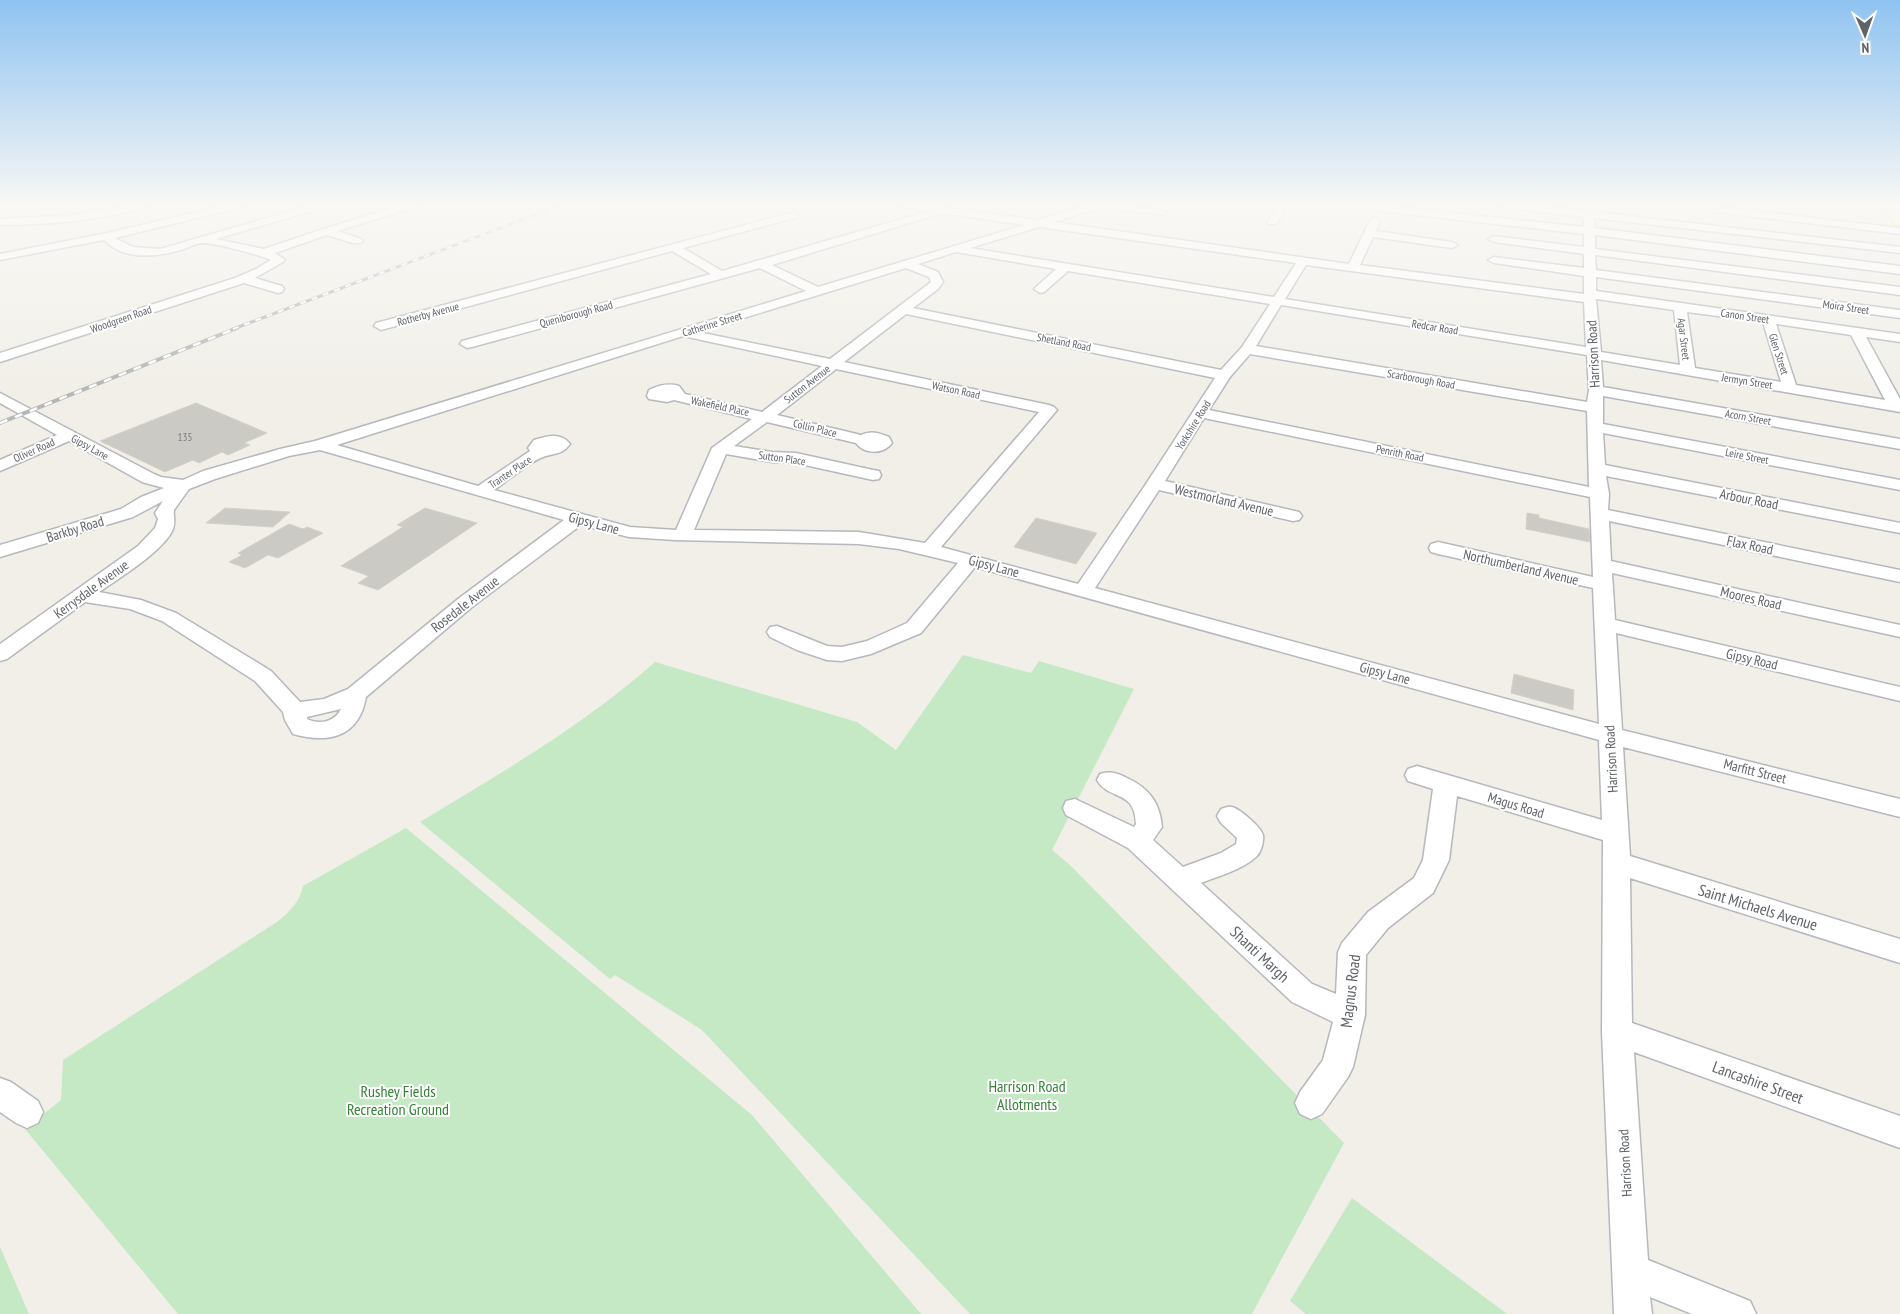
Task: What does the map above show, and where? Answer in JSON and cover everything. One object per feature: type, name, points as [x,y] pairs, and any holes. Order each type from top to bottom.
[{"type":"street","name":"Woodgreen Road","points":[[0,358],[80,333],[241,278],[272,265]]},
{"type":"street","name":"Rotherby Avenue","points":[[381,326],[609,265]]},
{"type":"street","points":[[705,265],[722,275]]},
{"type":"street","name":"Queniborough Road","points":[[467,344],[756,265]]},
{"type":"street","points":[[764,265],[817,291]]},
{"type":"street","name":"Catherine Street","points":[[321,445],[903,265]]},
{"type":"street","name":"Sutton Avenue","points":[[720,448],[766,416],[904,310],[937,282],[934,275],[910,265]]},
{"type":"street","name":"Redcar Road","points":[[1055,265],[1594,354]]},
{"type":"street","name":"Yorkshire Road","points":[[1083,591],[1155,484],[1224,374],[1247,349],[1300,265]]},
{"type":"street","name":"Canon Street","points":[[1334,265],[1353,268],[1393,265]]},
{"type":"street","name":"Harrison Road","points":[[1591,265],[1609,735],[1617,863],[1617,1032],[1633,1314]]},
{"type":"street","name":"Canon Street","points":[[1611,265],[1680,308],[1900,338]]},
{"type":"street","name":"Moira Street","points":[[1657,265],[1900,314]]},
{"type":"street","points":[[1696,265],[1900,291]]},
{"type":"street","points":[[1819,265],[1900,270]]},
{"type":"street","points":[[1040,290],[1065,267]]},
{"type":"street","points":[[241,278],[278,289]]},
{"type":"street","name":"Agar Street","points":[[1680,308],[1688,371]]},
{"type":"street","name":"Shetland Road","points":[[904,310],[1224,374]]},
{"type":"street","name":"Glen Street","points":[[1768,319],[1790,388]]},
{"type":"street","points":[[1856,331],[1887,374],[1898,406]]},
{"type":"street","name":"Watson Road","points":[[682,333],[1049,410],[929,548]]},
{"type":"street","name":"Scarborough Road","points":[[1247,349],[1595,408]]},
{"type":"street","name":"Jermyn Street","points":[[1594,354],[1898,406]]},
{"type":"street","name":"Wakefield Place","points":[[674,396],[766,416]]},
{"type":"street","name":"Gipsy Lane","points":[[0,397],[33,413],[69,435],[158,482],[184,485],[219,480],[295,456],[316,454],[369,460]]},
{"type":"street","name":"Acorn Street","points":[[1595,408],[1900,444]]},
{"type":"street","name":"Leire Street","points":[[1595,408],[1900,485]]},
{"type":"street","name":"Penrith Road","points":[[1200,413],[1600,504]]},
{"type":"street","name":"Collin Place","points":[[766,416],[864,440]]},
{"type":"street","points":[[350,453],[347,447],[351,440],[363,431]]},
{"type":"street","name":"Oliver Road","points":[[0,466],[69,435]]},
{"type":"street","points":[[295,456],[321,445]]},
{"type":"street","name":"Gipsy Lane","points":[[184,485],[286,452],[321,445],[480,492],[629,532],[683,535],[859,538],[929,548],[1609,735]]},
{"type":"street","points":[[683,535],[720,448]]},
{"type":"street","name":"Sutton Place","points":[[720,448],[772,457],[796,458],[873,475]]},
{"type":"street","name":"Tranter Place","points":[[480,492],[540,451]]},
{"type":"street","name":"Arbour Road","points":[[1598,470],[1900,528]]},
{"type":"street","points":[[127,513],[169,506],[219,480]]},
{"type":"street","points":[[147,502],[157,489],[158,482]]},
{"type":"street","name":"Westmorland Avenue","points":[[1155,484],[1293,516]]},
{"type":"street","points":[[169,506],[184,485]]},
{"type":"street","name":"Barkby Road","points":[[0,551],[127,513],[184,485]]},
{"type":"street","name":"Flax Road","points":[[1600,504],[1900,576]]},
{"type":"street","name":"Kerrysdale Avenue","points":[[0,654],[83,596],[155,542],[164,530],[169,506]]},
{"type":"street","name":"Rosedale Avenue","points":[[83,596],[134,604],[169,617],[263,676],[294,710],[296,720],[301,728],[321,731],[346,722],[353,711],[356,694],[465,603],[577,519]]},
{"type":"street","name":"Northumberland Avenue","points":[[1438,548],[1603,575]]},
{"type":"street","points":[[777,632],[824,652],[834,654],[854,652],[901,636],[914,628],[971,560]]},
{"type":"street","name":"Moores Road","points":[[1603,575],[1900,631]]},
{"type":"street","name":"Gipsy Road","points":[[1605,624],[1900,694]]},
{"type":"street","name":"Marfitt Street","points":[[1609,735],[1900,808]]},
{"type":"street","name":"Magus Road","points":[[1417,775],[1615,834]]},
{"type":"street","points":[[1109,780],[1136,792],[1147,809],[1149,827],[1137,841]]},
{"type":"street","name":"Magnus Road","points":[[1311,1103],[1337,1067],[1350,1014],[1352,952],[1378,920],[1424,885],[1436,860],[1446,784]]},
{"type":"street","name":"Shanti Margh","points":[[1075,808],[1137,841],[1302,993],[1350,1014]]},
{"type":"street","points":[[1180,880],[1230,860],[1248,849],[1250,835],[1230,816]]},
{"type":"street","name":"Saint Michaels Avenue","points":[[1617,863],[1900,951]]},
{"type":"street","name":"Lancashire Street","points":[[1617,1032],[1900,1132]]},
{"type":"street","points":[[0,1093],[26,1112]]},
{"type":"street","points":[[1631,1271],[1737,1314]]},
{"type":"green space","name":"Harrison Road Allotments","points":[[963,655],[1031,673],[1039,661],[1134,689],[1052,850],[1070,865],[1344,1143],[1252,1314],[970,1314],[702,1030],[615,975],[610,979],[420,822],[571,727],[600,707],[655,662],[857,722],[896,750]]},
{"type":"green space","name":"Rushey Fields Recreation Ground","points":[[406,828],[752,1115],[921,1314],[178,1314],[25,1129],[61,1100],[63,1060],[277,922],[297,902],[303,886]]},
{"type":"green space","points":[[1352,1198],[1507,1314],[1306,1314],[1290,1301]]},
{"type":"green space","points":[[0,1247],[29,1314],[0,1314]]},
{"type":"building","points":[[196,403],[267,433],[244,443],[250,445],[228,455],[222,452],[199,463],[193,460],[165,472],[100,441]]},
{"type":"building","points":[[225,508],[290,512],[273,527],[206,523]]},
{"type":"building","points":[[425,508],[477,523],[378,590],[358,583],[369,576],[341,566],[403,527],[397,525]]},
{"type":"building","points":[[1527,513],[1539,515],[1539,518],[1589,529],[1590,542],[1526,529]]},
{"type":"building","points":[[1036,518],[1097,533],[1076,564],[1014,547]]},
{"type":"building","points":[[289,524],[303,529],[307,527],[323,533],[278,558],[268,555],[245,568],[229,562],[242,555],[238,553]]},
{"type":"building","points":[[1514,674],[1574,690],[1573,710],[1511,693]]},
{"type":"railway","points":[[233,329],[402,265]]},
{"type":"railway","points":[[0,423],[237,328]]}]
